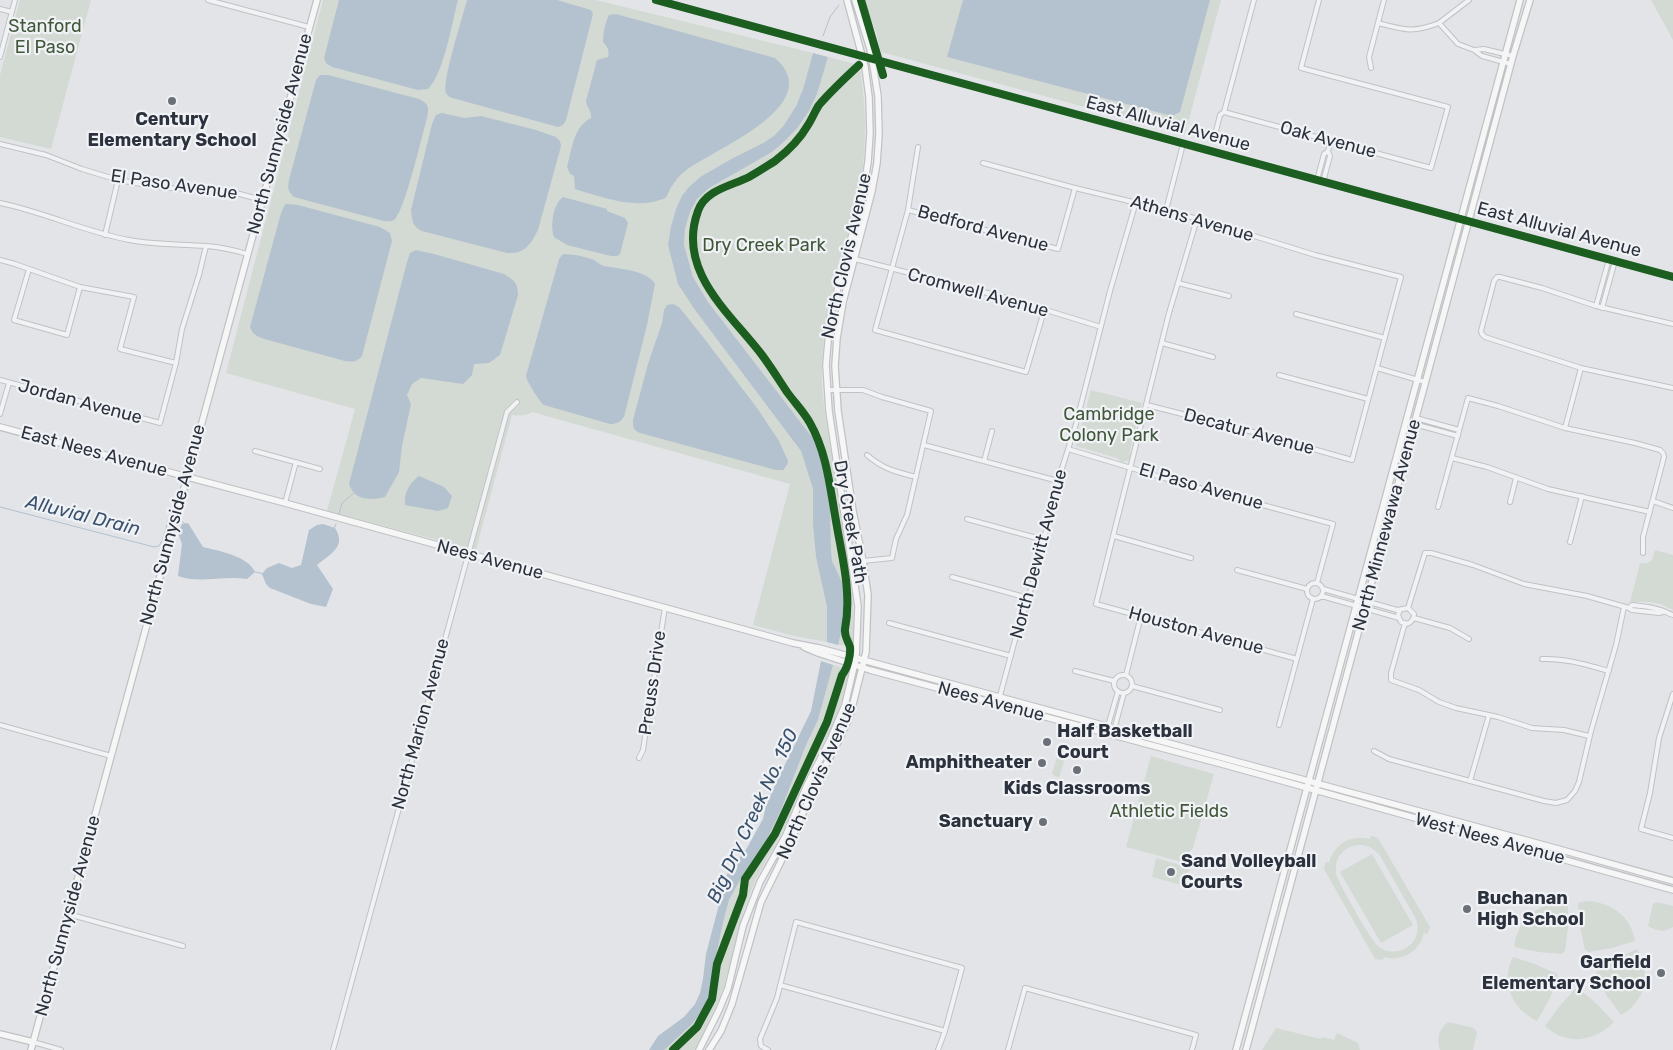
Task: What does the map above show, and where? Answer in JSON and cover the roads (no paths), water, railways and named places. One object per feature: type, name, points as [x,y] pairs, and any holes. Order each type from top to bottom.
[{"type":"main road","name":"North Sunnyside Avenue","points":[[31,1050],[317,0]]},
{"type":"main road","name":"East Alluvial Avenue","points":[[656,0],[1673,276]]},
{"type":"main road","name":"North Clovis Avenue","points":[[698,1050],[728,988],[743,926],[760,882],[786,835],[807,785],[845,705],[856,661],[858,606],[827,390],[826,365],[830,318],[863,193],[870,133],[869,96],[863,57],[847,0]]},
{"type":"main road","name":"North Clovis Avenue","points":[[709,1050],[727,1018],[737,991],[761,902],[790,843],[814,787],[843,732],[853,706],[865,660],[868,595],[853,511],[834,366],[839,321],[867,213],[877,163],[879,134],[878,96],[872,60],[855,0]]},
{"type":"main road","name":"North Minnewawa Avenue","points":[[1236,1050],[1520,0]]},
{"type":"main road","name":"North Minnewawa Avenue","points":[[1246,1050],[1513,56],[1530,0]]},
{"type":"main road","points":[[855,259],[852,253],[862,212],[863,193]]},
{"type":"main road","name":"East Nees Avenue","points":[[0,427],[187,477]]},
{"type":"main road","name":"Nees Avenue","points":[[187,477],[665,607],[792,643],[818,653],[856,661],[865,660],[1307,788]]},
{"type":"main road","name":"Nees Avenue","points":[[856,661],[863,667],[999,700]]},
{"type":"main road","name":"Nees Avenue","points":[[1110,731],[1310,780]]},
{"type":"main road","name":"West Nees Avenue","points":[[1310,780],[1673,881]]},
{"type":"main road","name":"West Nees Avenue","points":[[1307,788],[1673,890]]},
{"type":"main road","points":[[1463,832],[1469,829],[1533,846],[1551,847]]},
{"type":"main road","points":[[1271,921],[1280,924]]},
{"type":"main road","points":[[0,1034],[33,1042]]},
{"type":"street","points":[[0,57],[15,0]]},
{"type":"street","points":[[208,0],[309,27]]},
{"type":"street","points":[[1214,139],[1220,115],[1224,112],[1254,0]]},
{"type":"street","name":"Oak Avenue","points":[[1224,112],[1432,168],[1448,107],[1301,68],[1319,0]]},
{"type":"street","points":[[1371,68],[1369,57],[1384,0]]},
{"type":"street","points":[[1378,23],[1409,30],[1424,29],[1439,23],[1469,0]]},
{"type":"street","points":[[0,9],[12,12]]},
{"type":"street","points":[[1439,23],[1454,42],[1461,46],[1474,50],[1482,56],[1511,64]]},
{"type":"street","points":[[1474,50],[1484,49],[1513,56]]},
{"type":"street","points":[[1320,181],[1324,154],[1328,150],[1331,140]]},
{"type":"street","name":"El Paso Avenue","points":[[0,144],[46,155],[118,180],[165,188],[225,191],[262,200]]},
{"type":"street","points":[[1166,210],[1183,144]]},
{"type":"street","points":[[918,147],[908,210],[875,330],[1026,372],[1044,310]]},
{"type":"street","points":[[1320,181],[1328,166],[1330,156],[1328,150]]},
{"type":"street","name":"Athens Avenue","points":[[983,163],[1166,210],[1308,253],[1401,277],[1384,338]]},
{"type":"street","points":[[1322,164],[1328,166]]},
{"type":"street","points":[[105,235],[118,180]]},
{"type":"street","name":"Bedford Avenue","points":[[908,210],[1058,248],[1076,188]]},
{"type":"street","name":"North Dewitt Avenue","points":[[999,700],[1136,202]]},
{"type":"street","points":[[0,203],[24,208],[79,228],[105,235],[156,244],[226,248],[248,254]]},
{"type":"street","points":[[1191,558],[1114,536],[1162,343],[1197,219]]},
{"type":"street","points":[[0,260],[80,287],[134,298],[120,349],[176,363],[182,329],[206,246]]},
{"type":"street","name":"Cromwell Avenue","points":[[855,259],[891,270],[1006,298],[1101,327]]},
{"type":"street","points":[[1596,306],[1612,260]]},
{"type":"street","points":[[1602,308],[1612,260]]},
{"type":"street","points":[[29,269],[14,320],[67,335],[80,287]]},
{"type":"street","points":[[1673,324],[1602,308],[1542,288],[1497,277],[1481,331],[1485,337],[1581,368],[1673,388]]},
{"type":"street","points":[[1178,283],[1229,296]]},
{"type":"street","points":[[1280,375],[1368,399],[1384,338],[1296,314]]},
{"type":"street","points":[[1162,343],[1213,356]]},
{"type":"street","name":"Jordan Avenue","points":[[0,380],[160,423],[176,363]]},
{"type":"street","points":[[1376,368],[1426,382]]},
{"type":"street","points":[[1565,428],[1581,368]]},
{"type":"street","points":[[0,414],[8,383]]},
{"type":"street","points":[[827,390],[863,390],[931,410],[906,515],[896,540],[892,558],[863,560]]},
{"type":"street","points":[[1438,507],[1468,398],[1565,428],[1660,450],[1664,457],[1643,537],[1643,553]]},
{"type":"street","name":"Decatur Avenue","points":[[1147,405],[1352,460],[1368,399]]},
{"type":"street","name":"North Marion Avenue","points":[[333,1050],[507,412],[517,402]]},
{"type":"street","points":[[1415,421],[1459,430]]},
{"type":"street","points":[[1415,421],[1458,436]]},
{"type":"street","points":[[984,461],[992,431]]},
{"type":"street","points":[[924,445],[1058,480]]},
{"type":"street","name":"El Paso Avenue","points":[[1068,449],[1333,524],[1317,584]]},
{"type":"street","points":[[255,451],[320,469]]},
{"type":"street","points":[[867,455],[879,465],[891,471],[916,477]]},
{"type":"street","points":[[1452,458],[1486,467],[1548,488],[1650,512]]},
{"type":"street","points":[[285,503],[296,462]]},
{"type":"street","points":[[1510,502],[1516,478]]},
{"type":"street","points":[[1570,542],[1582,496]]},
{"type":"street","points":[[1653,501],[1673,508]]},
{"type":"street","points":[[967,520],[1044,540]]},
{"type":"street","name":"Houston Avenue","points":[[1114,536],[1096,604],[1297,659]]},
{"type":"street","points":[[1408,608],[1425,553],[1473,565],[1524,584],[1587,596],[1632,610],[1663,612],[1673,615]]},
{"type":"street","points":[[1237,570],[1308,589]]},
{"type":"street","points":[[952,577],[1028,598]]},
{"type":"street","points":[[1313,599],[1308,595],[1308,589],[1310,585],[1317,584],[1323,589],[1357,603]]},
{"type":"street","points":[[1320,597],[1323,589]]},
{"type":"street","points":[[1313,599],[1320,597],[1400,610],[1408,608]]},
{"type":"street","points":[[1279,724],[1313,599]]},
{"type":"street","points":[[1366,605],[1399,618],[1404,624]]},
{"type":"street","name":"Preuss Drive","points":[[639,758],[643,750],[665,607]]},
{"type":"street","points":[[1374,751],[1390,759],[1550,803],[1567,800],[1575,791],[1579,782],[1589,736],[1627,607]]},
{"type":"street","points":[[1408,608],[1413,612],[1414,618]]},
{"type":"street","points":[[1399,618],[1400,610]]},
{"type":"street","points":[[1126,675],[1141,616]]},
{"type":"street","points":[[1404,624],[1409,623],[1414,618]]},
{"type":"street","points":[[1414,618],[1450,628],[1469,639]]},
{"type":"street","points":[[889,623],[1011,656]]},
{"type":"street","points":[[1404,624],[1391,673],[1391,680],[1419,690],[1447,705],[1532,728],[1564,730],[1589,736]]},
{"type":"street","points":[[1542,659],[1555,658],[1609,672]]},
{"type":"street","points":[[1075,671],[1114,681]]},
{"type":"street","points":[[1126,675],[1131,679],[1132,686],[1129,691],[1124,693],[1114,687],[1114,681],[1118,676],[1126,675]]},
{"type":"street","points":[[1132,686],[1220,710]]},
{"type":"street","points":[[1110,731],[1118,691]]},
{"type":"street","points":[[1110,731],[1124,693]]},
{"type":"street","points":[[1673,694],[1659,738],[1650,793],[1641,829],[1673,838]]},
{"type":"street","points":[[1470,781],[1489,715]]},
{"type":"street","points":[[0,725],[111,756]]},
{"type":"street","points":[[1567,800],[1571,806]]},
{"type":"street","points":[[68,914],[183,946]]},
{"type":"street","points":[[768,1050],[761,1046],[760,1039],[767,1025],[780,986],[796,922],[962,968],[938,1050]]},
{"type":"street","points":[[780,986],[945,1031]]},
{"type":"street","points":[[1008,1050],[1026,988],[1196,1035],[1192,1050]]},
{"type":"street","points":[[33,1042],[61,1050]]},
{"type":"water","points":[[339,0],[458,0],[439,72],[428,89],[418,90],[332,67],[326,63],[324,58]]},
{"type":"water","points":[[467,0],[557,0],[591,10],[593,14],[566,120],[563,125],[558,127],[453,98],[446,93],[447,76]]},
{"type":"water","points":[[963,0],[1210,0],[1180,112],[1172,116],[947,57]]},
{"type":"water","points":[[616,14],[775,58],[788,75],[788,93],[777,109],[740,138],[683,173],[664,199],[647,203],[626,202],[575,189],[574,176],[570,174],[567,167],[577,133],[580,127],[591,118],[586,101],[597,60],[608,57],[609,53],[603,42],[606,21],[609,15]]},
{"type":"water","points":[[813,53],[828,57],[817,94],[809,111],[798,127],[772,152],[709,188],[697,199],[690,212],[685,229],[684,245],[693,277],[708,302],[815,441],[826,473],[830,504],[832,561],[842,582],[845,596],[843,625],[838,645],[827,642],[827,607],[816,557],[813,525],[813,489],[801,451],[695,310],[678,284],[668,245],[676,209],[688,188],[700,177],[765,142],[784,125],[796,106],[803,89]]},
{"type":"water","points":[[320,75],[328,75],[419,99],[427,106],[427,118],[404,202],[394,220],[384,221],[294,197],[290,192],[288,185],[290,176],[316,80]]},
{"type":"water","points":[[442,113],[464,118],[481,116],[536,130],[556,137],[560,141],[561,146],[538,230],[523,250],[507,253],[422,231],[414,225],[411,210],[432,124],[436,115]]},
{"type":"water","points":[[563,197],[607,209],[607,211],[625,218],[628,223],[620,254],[611,256],[567,245],[554,237],[552,227],[553,216],[557,205]]},
{"type":"water","points":[[286,204],[298,205],[380,227],[390,233],[392,241],[362,356],[357,360],[345,361],[268,340],[257,336],[251,330],[250,327],[281,213]]},
{"type":"water","points":[[416,250],[504,274],[515,282],[518,295],[500,355],[489,363],[474,364],[472,375],[463,384],[421,378],[412,384],[407,395],[411,404],[402,446],[399,472],[385,497],[363,498],[351,489],[349,484],[407,262],[410,253]]},
{"type":"water","points":[[563,254],[582,256],[604,266],[639,273],[651,279],[655,284],[647,325],[624,417],[616,423],[610,424],[544,405],[534,392],[526,376],[559,259]]},
{"type":"water","points":[[673,304],[679,307],[703,337],[757,408],[779,441],[788,461],[783,470],[776,470],[640,433],[633,426],[633,420],[648,364],[662,323],[664,310],[667,305]]},
{"type":"water","points":[[419,476],[444,487],[452,496],[448,508],[438,511],[405,505],[405,496],[408,489]]},
{"type":"water","points":[[188,523],[203,547],[240,558],[251,566],[255,572],[247,579],[194,579],[178,576],[182,544],[178,533],[182,524]]},
{"type":"water","points":[[323,524],[335,528],[339,540],[335,550],[317,565],[333,589],[326,607],[311,604],[270,588],[262,574],[267,568],[279,563],[292,568],[301,565],[309,530]]},
{"type":"water","points":[[821,661],[833,665],[818,720],[768,837],[729,900],[708,997],[701,1012],[692,1024],[664,1050],[649,1050],[658,1036],[684,1017],[695,1004],[700,993],[706,954],[727,874],[747,848],[763,819],[766,806],[778,779],[811,711]]},
{"type":"waterway","name":"Big Dry Creek No. 150","points":[[823,36],[830,17],[839,5]]},
{"type":"waterway","name":"Alluvial Drain","points":[[339,514],[342,503],[355,492]]},
{"type":"waterway","name":"Alluvial Drain","points":[[0,507],[154,547],[159,546],[162,541],[169,518],[171,517]]},
{"type":"waterway","name":"Alluvial Drain","points":[[180,520],[185,524]]},
{"type":"waterway","name":"Alluvial Drain","points":[[334,529],[336,524]]},
{"type":"waterway","name":"Alluvial Drain","points":[[255,572],[264,574]]},
{"type":"place","name":"Century Elementary School","points":[[172,101]]},
{"type":"place","name":"Half Basketball Court","points":[[1047,742]]},
{"type":"place","name":"Amphitheater","points":[[1042,763]]},
{"type":"place","name":"Kids Classrooms","points":[[1077,770]]},
{"type":"place","name":"Sanctuary","points":[[1043,822]]},
{"type":"place","name":"Sand Volleyball Courts","points":[[1171,872]]},
{"type":"place","name":"Buchanan High School","points":[[1467,909]]},
{"type":"place","name":"Garfield Elementary School","points":[[1661,973]]},
{"type":"park label","name":"Stanford El Paso","points":[[45,37]]},
{"type":"park label","name":"Dry Creek Park","points":[[764,246]]},
{"type":"park label","name":"Cambridge Colony Park","points":[[1109,425]]},
{"type":"park label","name":"Athletic Fields","points":[[1169,812]]}]
